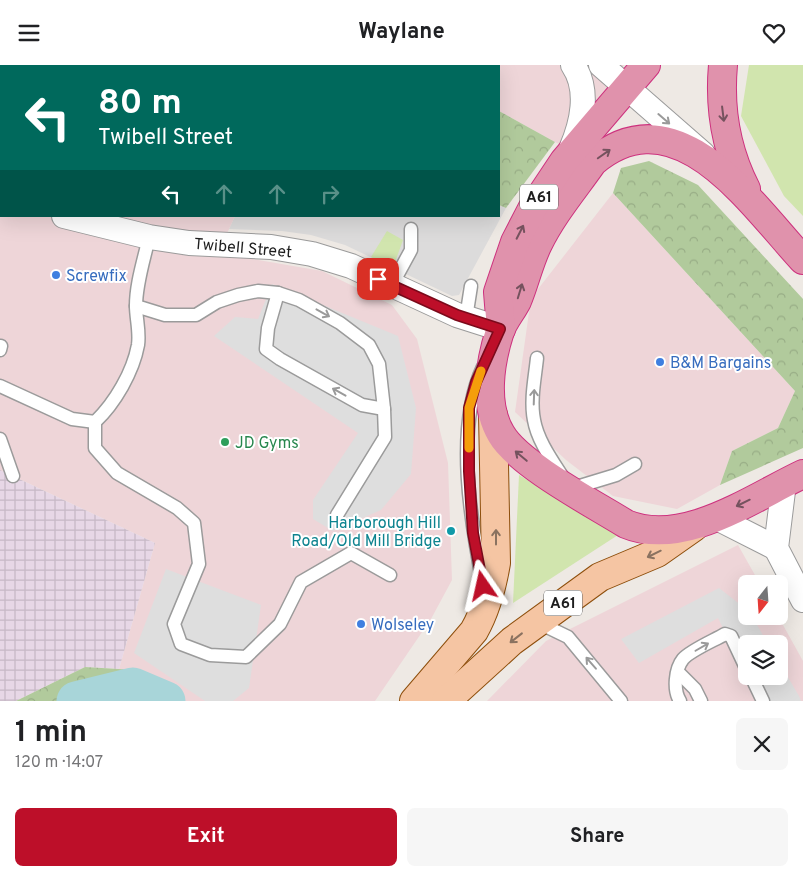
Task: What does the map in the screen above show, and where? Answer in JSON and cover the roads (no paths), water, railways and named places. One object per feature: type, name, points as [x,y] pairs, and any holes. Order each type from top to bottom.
[{"type":"highway","name":"A61","points":[[500,329],[498,291],[506,267],[532,209],[564,161],[646,65]]},
{"type":"highway","points":[[723,65],[722,113],[728,141],[735,167],[755,205]]},
{"type":"highway","points":[[794,479],[704,522],[662,532],[636,529],[535,467],[511,447],[500,434],[494,415],[490,399],[490,378],[500,329],[517,300],[526,271],[543,235],[593,162],[605,152],[619,145],[646,139],[667,141],[688,148],[724,174],[755,205],[803,260]]},
{"type":"main road","points":[[414,701],[456,654],[484,611],[496,563],[494,415]]},
{"type":"main road","name":"A61","points":[[446,701],[478,670],[537,622],[600,577],[658,553],[704,522]]},
{"type":"street","points":[[564,161],[578,133],[582,116],[583,101],[580,81],[573,65]]},
{"type":"street","points":[[601,65],[724,174]]},
{"type":"street","name":"Twibell Street","points":[[68,217],[149,237],[188,243],[271,247],[312,254],[351,266],[466,318],[500,329]]},
{"type":"street","points":[[794,479],[776,548],[803,600]]},
{"type":"street","points":[[704,522],[776,548]]},
{"type":"lane","points":[[392,285],[411,249],[411,229]]},
{"type":"lane","points":[[0,386],[72,419],[95,421],[103,414],[130,371],[138,343],[136,306],[138,283],[149,237]]},
{"type":"lane","points":[[466,318],[471,286]]},
{"type":"lane","points":[[136,306],[165,315],[196,315],[217,302],[238,295],[258,291],[278,293],[299,300],[340,323],[369,345],[378,364],[384,409],[385,437],[337,515]]},
{"type":"lane","points":[[278,293],[268,328],[266,349],[280,359],[362,405],[384,409]]},
{"type":"lane","points":[[484,611],[473,533],[469,471],[469,408],[476,382],[500,329]]},
{"type":"lane","points":[[537,358],[533,398],[534,420],[540,437],[570,489],[616,475],[635,464]]},
{"type":"lane","points":[[95,421],[95,447],[117,473],[177,508],[194,523],[199,564],[174,624],[181,645],[210,655],[246,657],[280,624],[301,582],[351,553],[390,575]]},
{"type":"lane","points":[[0,439],[13,476]]},
{"type":"lane","points":[[537,622],[568,637],[621,701]]},
{"type":"lane","points":[[680,701],[676,694],[678,672],[684,658],[725,634],[731,636],[738,650]]},
{"type":"lane","points":[[678,672],[694,689],[701,701]]},
{"type":"lane","points":[[755,685],[763,701]]},
{"type":"waterway","points":[[76,701],[133,687],[166,701]]},
{"type":"place","name":"Screwfix","points":[[56,275]]},
{"type":"place","name":"B&M Bargains","points":[[660,362]]},
{"type":"place","name":"JD Gyms","points":[[225,442]]},
{"type":"place","name":"Harborough Hill Road/Old Mill Bridge","points":[[451,531]]},
{"type":"place","name":"Wolseley","points":[[361,624]]}]
